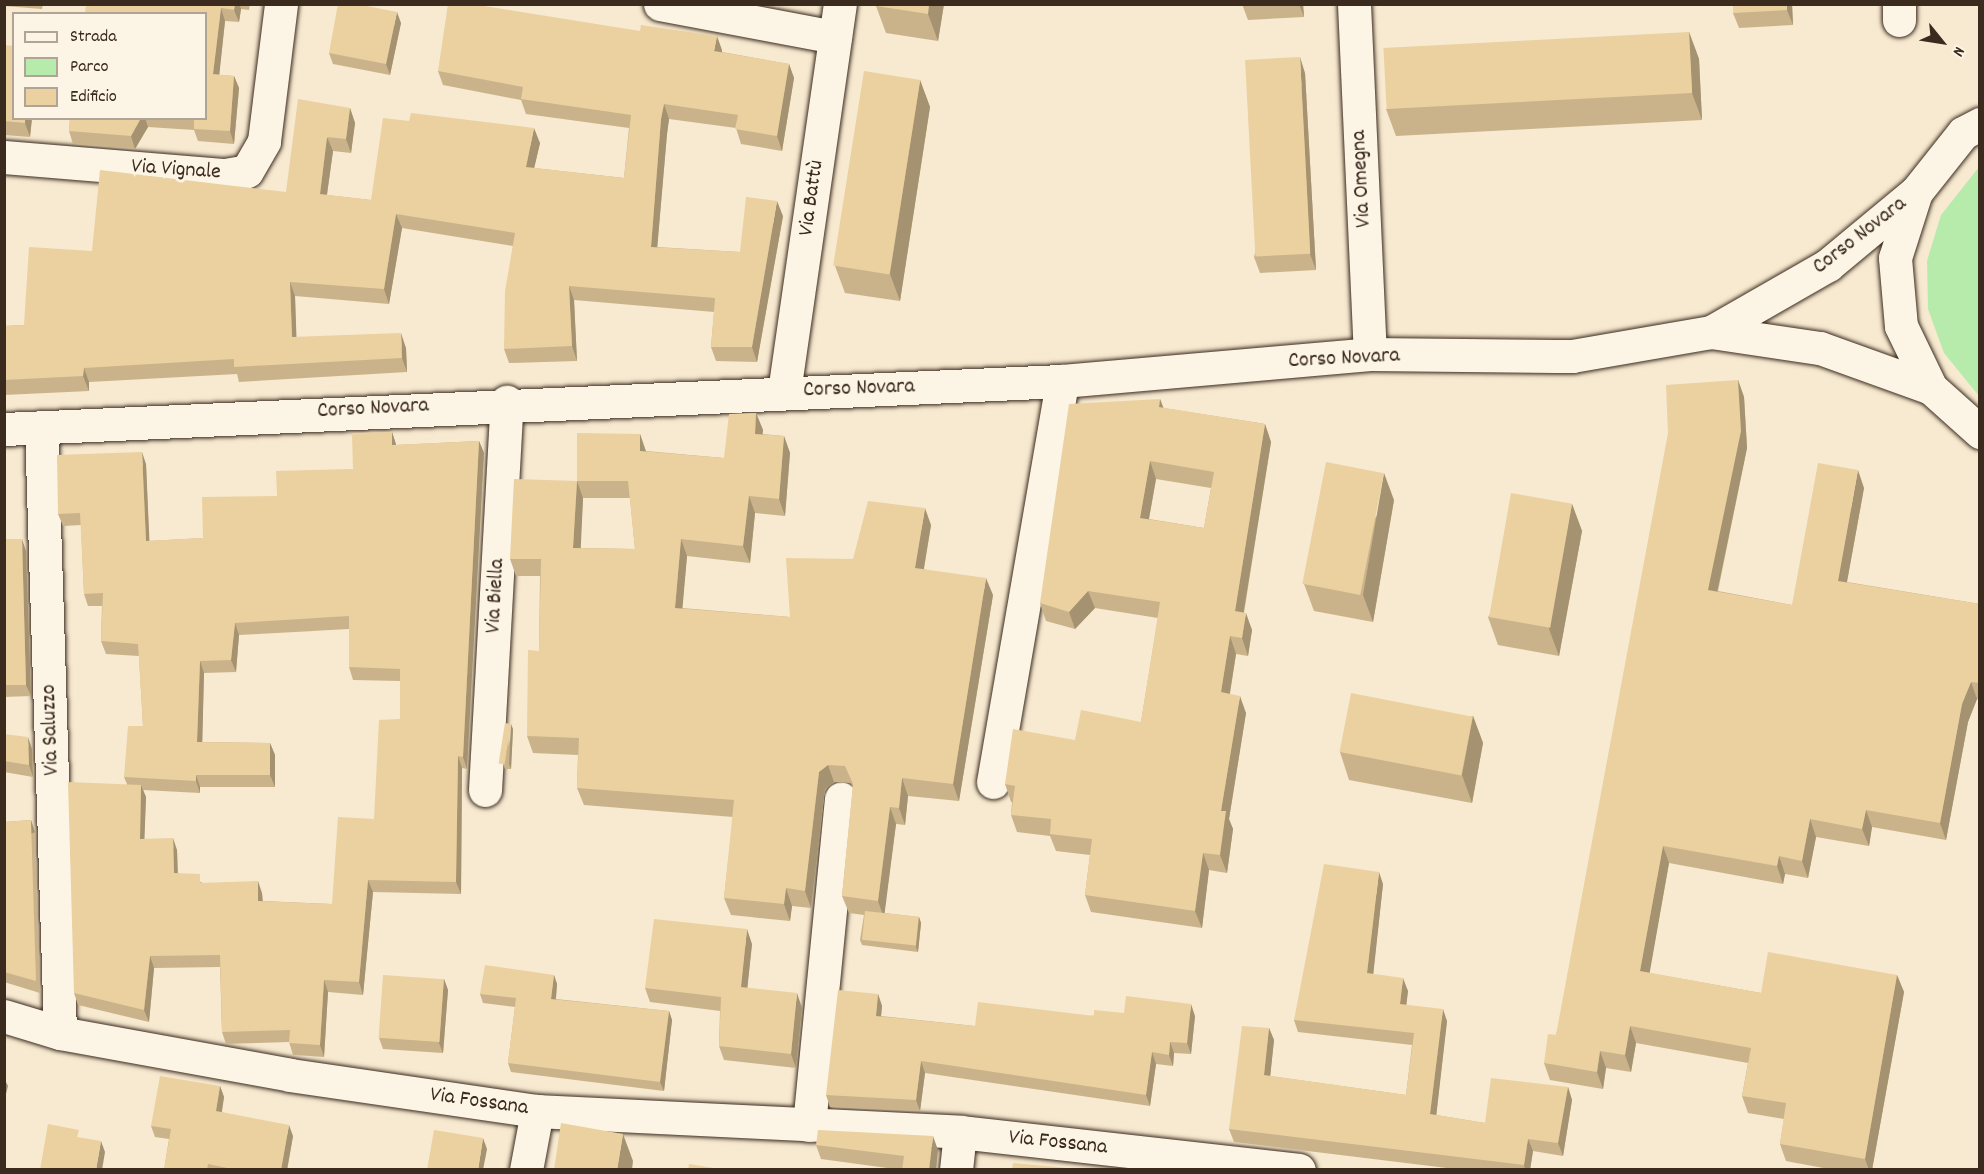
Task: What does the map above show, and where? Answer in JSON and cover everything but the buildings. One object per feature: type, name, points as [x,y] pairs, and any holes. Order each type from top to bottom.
[{"type":"street","name":"Via Vignale","points":[[4,157],[225,175],[247,171],[264,141],[281,4]]},
{"type":"street","points":[[660,4],[835,37]]},
{"type":"street","name":"Via Battù","points":[[784,392],[840,4]]},
{"type":"street","name":"Via Omegna","points":[[1354,4],[1370,354]]},
{"type":"street","points":[[1980,103],[1971,129],[1916,192],[1895,258],[1901,326],[1931,388],[1980,432]]},
{"type":"street","name":"Corso Novara","points":[[1711,332],[1828,265],[1916,192]]},
{"type":"street","name":"Corso Novara","points":[[4,429],[507,402],[1062,381],[1370,354],[1572,356],[1711,332],[1820,348],[1931,388]]},
{"type":"street","points":[[993,782],[1062,381]]},
{"type":"street","name":"Via Biella","points":[[485,790],[507,402]]},
{"type":"street","name":"Via Saluzzo","points":[[41,427],[60,1033]]},
{"type":"street","points":[[809,1125],[841,799]]},
{"type":"street","name":"Via Fossana","points":[[4,1016],[60,1033],[290,1075],[537,1111],[960,1132],[1299,1170]]},
{"type":"street","points":[[526,1170],[537,1111]]},
{"type":"street","points":[[956,1170],[960,1132]]},
{"type":"green space","points":[[1979,167],[1979,396],[1944,353],[1928,309],[1927,261],[1941,215]]}]
